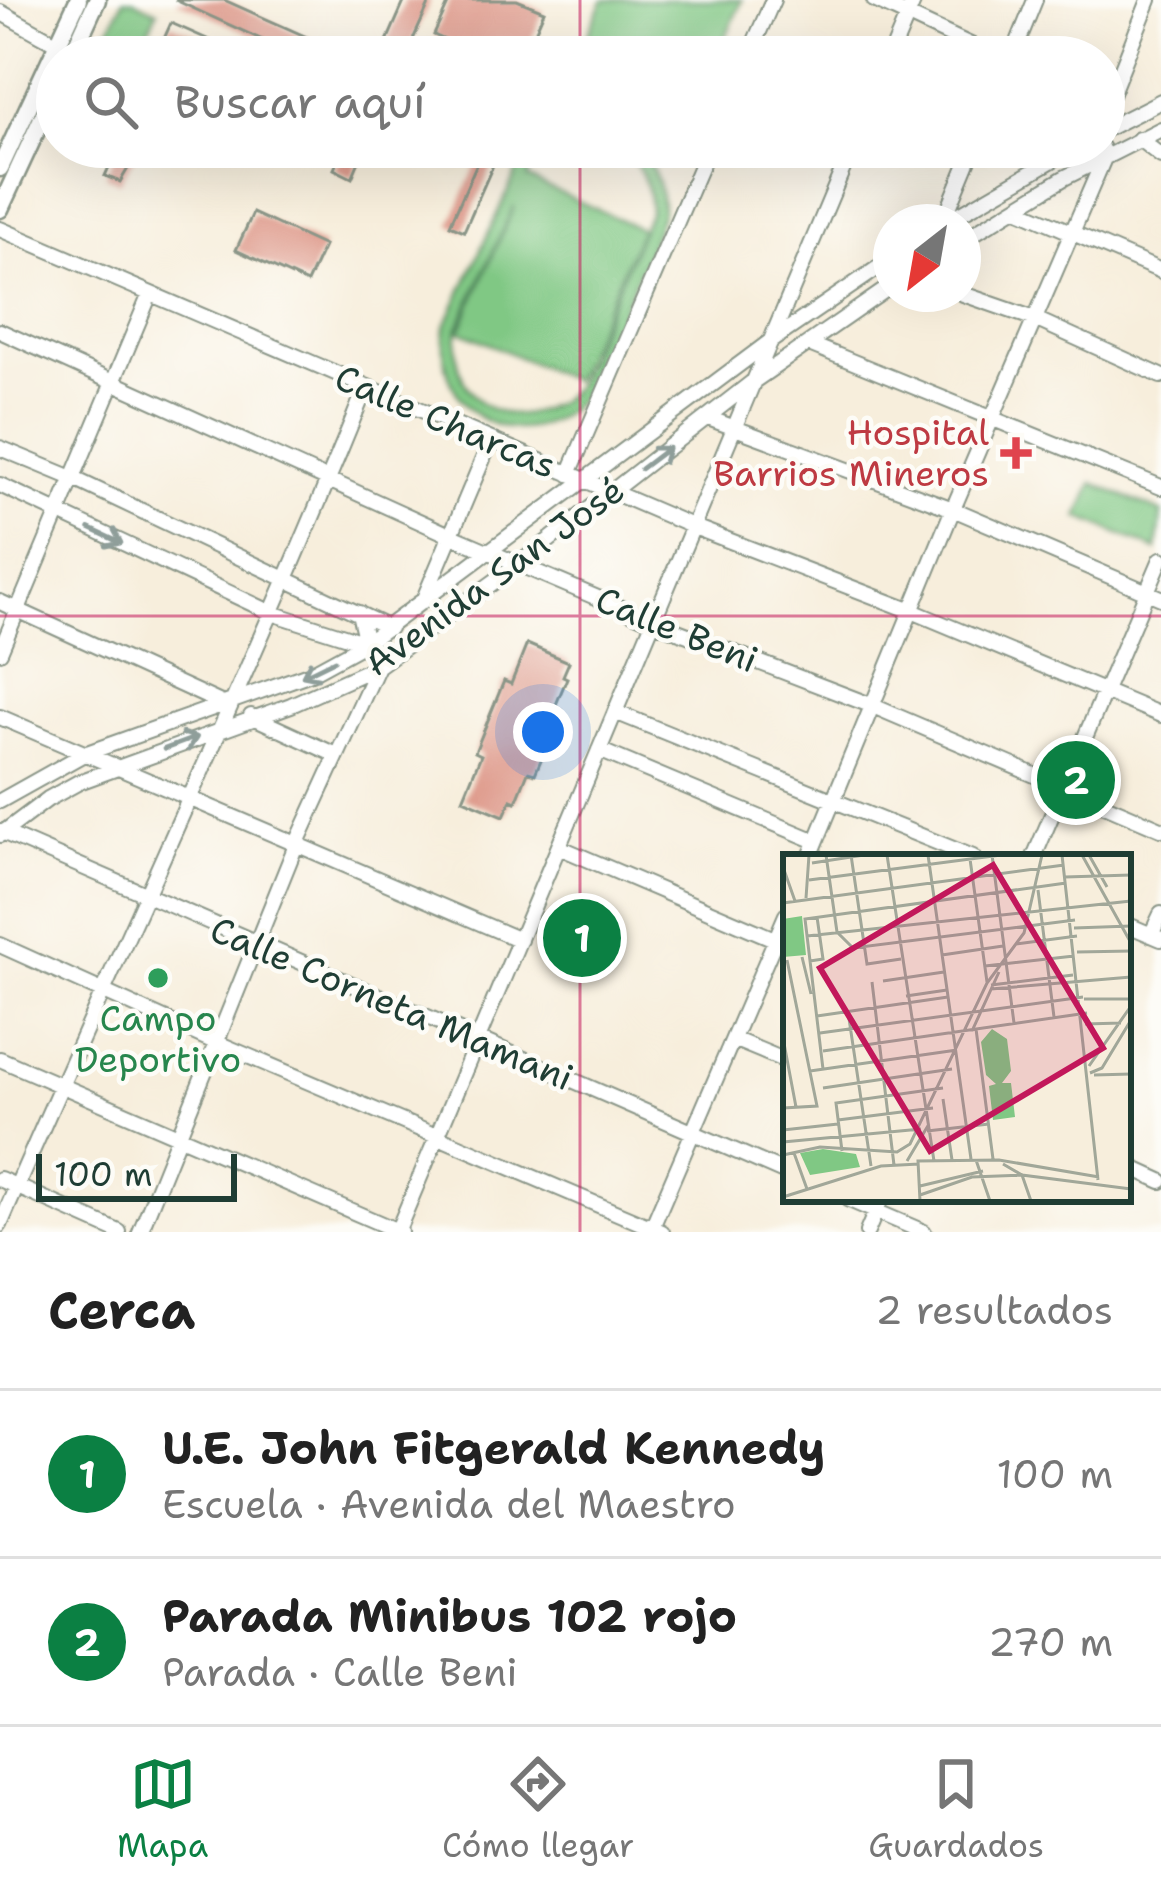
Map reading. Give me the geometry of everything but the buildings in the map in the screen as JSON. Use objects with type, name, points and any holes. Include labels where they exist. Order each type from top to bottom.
[{"type":"main road","points":[[68,36],[78,0]]},
{"type":"main road","points":[[73,36],[97,0]]},
{"type":"main road","points":[[0,209],[4,168],[36,105]]},
{"type":"main road","points":[[4,168],[36,118]]},
{"type":"street","points":[[757,36],[772,0]]},
{"type":"street","points":[[874,0],[911,8],[960,36]]},
{"type":"street","points":[[1020,36],[1035,0]]},
{"type":"street","points":[[1125,60],[1150,0]]},
{"type":"street","points":[[899,36],[911,8]]},
{"type":"street","points":[[0,12],[40,36]]},
{"type":"street","points":[[1125,118],[1161,101]]},
{"type":"street","points":[[1125,144],[1161,129]]},
{"type":"street","points":[[1139,139],[1161,156]]},
{"type":"street","points":[[569,474],[701,168]]},
{"type":"street","points":[[0,1058],[398,1232],[843,168]]},
{"type":"street","points":[[952,204],[966,168]]},
{"type":"street","points":[[976,204],[1039,168]]},
{"type":"street","points":[[981,228],[1078,168]]},
{"type":"street","points":[[811,854],[952,509],[1074,234],[1097,168]]},
{"type":"street","points":[[1016,208],[1161,272]]},
{"type":"street","name":"Calle Charcas","points":[[0,229],[610,492],[1161,715]]},
{"type":"street","name":"Avenida San José","points":[[0,801],[84,754],[311,673],[366,643],[769,343],[873,271]]},
{"type":"street","points":[[0,652],[150,294]]},
{"type":"street","name":"Avenida San José","points":[[1,832],[48,799],[113,767],[339,686],[378,666],[520,563],[751,383],[873,299]]},
{"type":"street","points":[[981,300],[1035,319],[1161,376]]},
{"type":"street","name":"Calle Beni","points":[[0,331],[452,536],[654,622],[873,706],[1161,829]]},
{"type":"street","points":[[809,344],[1161,487]]},
{"type":"street","points":[[0,1225],[224,727],[366,387]]},
{"type":"street","points":[[708,418],[952,509],[1161,598]]},
{"type":"street","points":[[422,603],[491,440]]},
{"type":"street","points":[[0,448],[389,628]]},
{"type":"street","points":[[0,485],[272,613],[366,643]]},
{"type":"street","points":[[1035,854],[1161,559]]},
{"type":"street","points":[[0,602],[336,755]]},
{"type":"street","points":[[140,1232],[296,845],[378,666],[359,614]]},
{"type":"street","points":[[615,712],[965,854]]},
{"type":"street","points":[[0,717],[520,940]]},
{"type":"street","points":[[599,750],[817,841]]},
{"type":"street","name":"Calle Corneta Mamani","points":[[1,832],[783,1172]]},
{"type":"street","points":[[0,945],[654,1231],[733,1039],[781,942],[560,847]]},
{"type":"street","points":[[1156,937],[1161,914]]},
{"type":"street","points":[[733,1039],[783,1060]]},
{"type":"street","points":[[1138,1170],[1161,1181]]},
{"type":"street","points":[[0,1179],[119,1232]]},
{"type":"street","points":[[867,1232],[879,1205],[924,1232]]},
{"type":"green space","points":[[123,0],[157,11],[146,36],[106,36]]},
{"type":"green space","points":[[603,0],[742,0],[726,36],[587,36]]},
{"type":"green space","points":[[532,168],[527,178],[641,229],[573,381],[460,331],[514,206],[458,328],[457,356],[463,379],[475,397],[492,409],[533,412],[555,403],[576,385],[650,210],[638,168],[651,168],[662,211],[585,393],[556,418],[531,428],[507,428],[485,420],[466,405],[452,384],[445,357],[445,327],[517,171]]},
{"type":"green space","points":[[1093,483],[1161,512],[1157,550],[1079,517]]},
{"type":"place","name":"Hospital Barrios Mineros","points":[[1016,453]]},
{"type":"place","name":"Parada Minibus 102 rojo","points":[[1076,780]]},
{"type":"place","name":"U.E. John Fitgerald Kennedy","points":[[582,938]]},
{"type":"place","name":"Campo Deportivo","points":[[158,978]]}]
